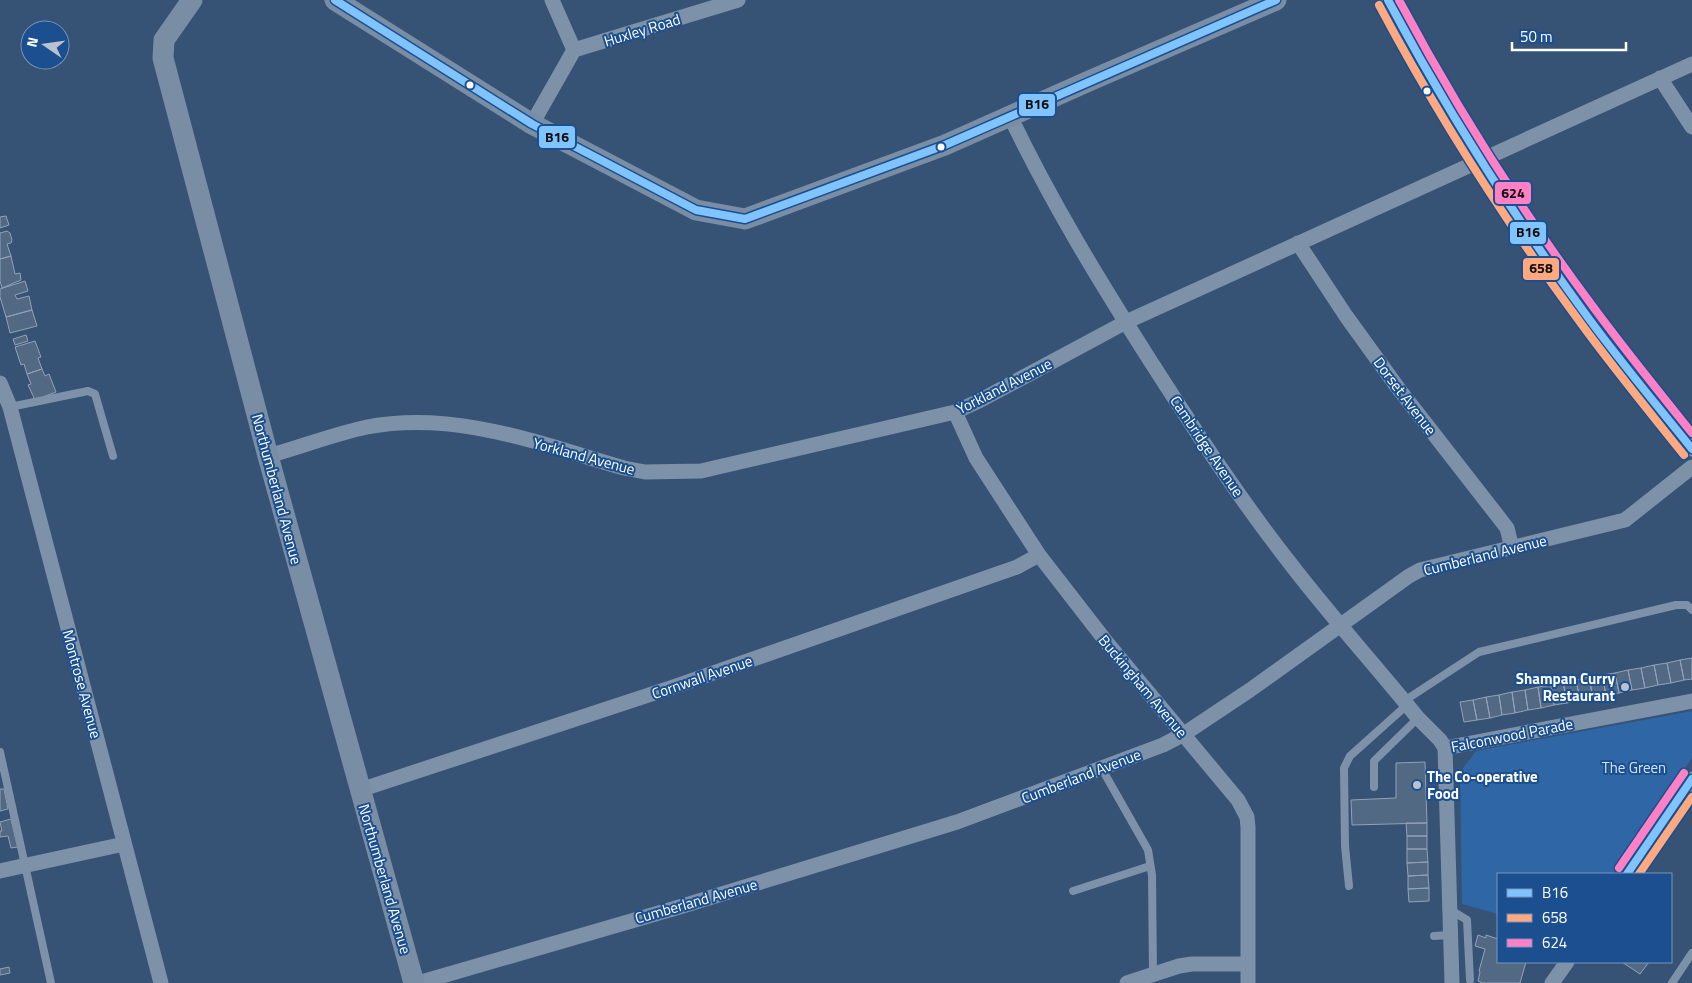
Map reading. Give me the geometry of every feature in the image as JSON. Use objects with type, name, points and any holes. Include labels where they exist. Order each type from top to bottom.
[{"type":"street","name":"Northumberland Avenue","points":[[192,0],[164,40],[163,58],[268,456],[360,790],[416,983]]},
{"type":"street","points":[[335,0],[532,124],[696,210],[745,219],[945,145],[1276,0]]},
{"type":"street","points":[[532,124],[574,50],[552,0]]},
{"type":"street","name":"Huxley Road","points":[[574,50],[738,0]]},
{"type":"street","points":[[1388,0],[1413,49],[1481,160],[1532,238],[1586,315],[1692,449]]},
{"type":"street","name":"Yorkland Avenue","points":[[268,456],[367,428],[393,424],[444,422],[496,431],[624,468],[645,472],[701,471],[955,412],[980,401],[1126,322],[1692,64]]},
{"type":"street","points":[[1660,78],[1692,127]]},
{"type":"street","name":"Cambridge Avenue","points":[[1010,116],[1035,168],[1064,220],[1198,436],[1257,520],[1293,567],[1445,748]]},
{"type":"street","name":"Dorset Avenue","points":[[1298,243],[1346,316],[1398,388],[1507,528],[1512,548]]},
{"type":"street","name":"Montrose Avenue","points":[[0,387],[10,407],[161,983]]},
{"type":"street","name":"Buckingham Avenue","points":[[955,412],[976,458],[1039,554],[1108,644],[1238,800],[1247,817],[1248,983]]},
{"type":"street","name":"Cumberland Avenue","points":[[416,983],[676,908],[957,822],[1163,745],[1184,734],[1420,570],[1625,520],[1692,466]]},
{"type":"street","name":"Cornwall Avenue","points":[[360,790],[676,686],[1016,567],[1039,554]]},
{"type":"street","name":"Falconwood Parade","points":[[1452,983],[1445,748],[1692,700]]},
{"type":"street","points":[[1628,873],[1692,779]]},
{"type":"street","points":[[0,871],[124,844]]},
{"type":"street","points":[[1552,983],[1566,963]]},
{"type":"street","points":[[1127,983],[1150,978],[1180,966],[1192,964],[1248,964]]},
{"type":"lane","points":[[10,407],[88,391],[95,394],[114,456]]},
{"type":"lane","points":[[1349,886],[1345,837],[1344,768],[1350,756],[1406,703],[1479,652],[1676,604],[1687,605],[1692,610]]},
{"type":"lane","points":[[1374,788],[1374,761],[1418,718]]},
{"type":"lane","points":[[0,752],[50,983]]},
{"type":"lane","points":[[1102,769],[1148,850],[1150,866],[1150,978]]},
{"type":"lane","points":[[1073,891],[1150,866]]},
{"type":"lane","points":[[1449,909],[1467,920],[1470,980]]},
{"type":"lane","points":[[1434,936],[1450,935]]},
{"type":"lane","points":[[1672,983],[1692,953]]},
{"type":"green space","name":"The Green","points":[[1692,711],[1692,758],[1614,873],[1497,873],[1497,914],[1462,904],[1460,772],[1476,751]]},
{"type":"building","points":[[6,216],[9,225],[0,228],[0,217]]},
{"type":"building","points":[[7,231],[10,233],[12,240],[11,243],[7,244],[11,256],[0,259],[0,233]]},
{"type":"building","points":[[11,256],[15,274],[20,273],[21,280],[2,288],[0,281],[0,259]]},
{"type":"building","points":[[25,281],[28,291],[15,295],[17,299],[29,296],[32,310],[6,317],[0,297],[0,289]]},
{"type":"building","points":[[32,310],[37,326],[10,333],[6,317]]},
{"type":"building","points":[[26,335],[28,341],[15,345],[13,339]]},
{"type":"building","points":[[35,341],[41,357],[38,358],[42,369],[27,374],[24,364],[21,365],[15,347]]},
{"type":"building","points":[[42,369],[45,376],[49,374],[56,392],[35,400],[28,385],[31,384],[27,374]]},
{"type":"building","points":[[1692,658],[1692,679],[1684,680],[1680,660]]},
{"type":"building","points":[[1680,660],[1684,680],[1671,683],[1667,663]]},
{"type":"building","points":[[1667,663],[1671,683],[1658,685],[1654,665]]},
{"type":"building","points":[[1654,665],[1658,685],[1645,688],[1641,668]]},
{"type":"building","points":[[1641,668],[1645,688],[1632,690],[1628,670]]},
{"type":"building","points":[[1628,670],[1632,690],[1619,693],[1615,673]]},
{"type":"building","points":[[1615,673],[1619,693],[1606,695],[1602,675]]},
{"type":"building","points":[[1602,675],[1606,695],[1593,698],[1589,677]]},
{"type":"building","points":[[1589,677],[1593,698],[1580,700],[1576,680]]},
{"type":"building","points":[[1576,680],[1580,700],[1567,703],[1563,682]]},
{"type":"building","points":[[1563,682],[1567,703],[1554,705],[1551,685]]},
{"type":"building","points":[[1551,685],[1554,705],[1541,708],[1538,687]]},
{"type":"building","points":[[1538,687],[1541,708],[1528,710],[1525,690]]},
{"type":"building","points":[[1525,690],[1528,710],[1515,713],[1512,692]]},
{"type":"building","points":[[1512,692],[1515,713],[1502,715],[1499,695]]},
{"type":"building","points":[[1499,695],[1502,715],[1490,718],[1486,697]]},
{"type":"building","points":[[1486,697],[1490,718],[1477,720],[1473,700]]},
{"type":"building","points":[[1473,700],[1477,720],[1464,722],[1460,702]]},
{"type":"building","points":[[1425,762],[1427,823],[1352,825],[1351,800],[1396,798],[1396,763]]},
{"type":"building","points":[[0,789],[4,789],[8,809],[0,811]]},
{"type":"building","points":[[11,819],[18,847],[11,848],[8,836],[0,837],[0,831],[2,831],[0,822]]},
{"type":"building","points":[[1406,823],[1427,823],[1427,836],[1407,836]]},
{"type":"building","points":[[1407,836],[1427,836],[1427,849],[1407,849]]},
{"type":"building","points":[[1407,849],[1427,849],[1428,862],[1407,863]]},
{"type":"building","points":[[1428,862],[1428,875],[1408,876],[1407,863]]},
{"type":"building","points":[[1428,875],[1429,888],[1408,889],[1408,876]]},
{"type":"building","points":[[1429,888],[1429,901],[1409,902],[1408,889]]},
{"type":"building","points":[[1478,935],[1486,938],[1486,935],[1497,939],[1497,963],[1526,963],[1520,983],[1483,983],[1478,981],[1485,949],[1475,946]]},
{"type":"building","points":[[1624,963],[1648,963],[1640,974]]},
{"type":"building","points":[[9,967],[10,973],[0,975],[0,969]]},
{"type":"transit line","name":"B16","points":[[335,0],[532,124],[696,210],[745,219],[945,145],[1276,0]]},
{"type":"transit line","name":"B16","points":[[1388,0],[1456,120],[1505,198],[1597,330],[1692,449]]},
{"type":"transit line","name":"624","points":[[1399,0],[1466,119],[1515,196],[1606,324],[1692,433]]},
{"type":"transit line","name":"658","points":[[1379,5],[1424,86],[1497,204],[1603,353],[1684,455]]},
{"type":"transit line","name":"624","points":[[1619,868],[1684,773]]},
{"type":"transit line","name":"B16","points":[[1628,873],[1692,779]]},
{"type":"transit line","name":"658","points":[[1640,873],[1692,797]]},
{"type":"place","name":"Shampan Curry Restaurant","points":[[1625,687]]},
{"type":"place","name":"The Co-operative Food","points":[[1417,785]]}]
